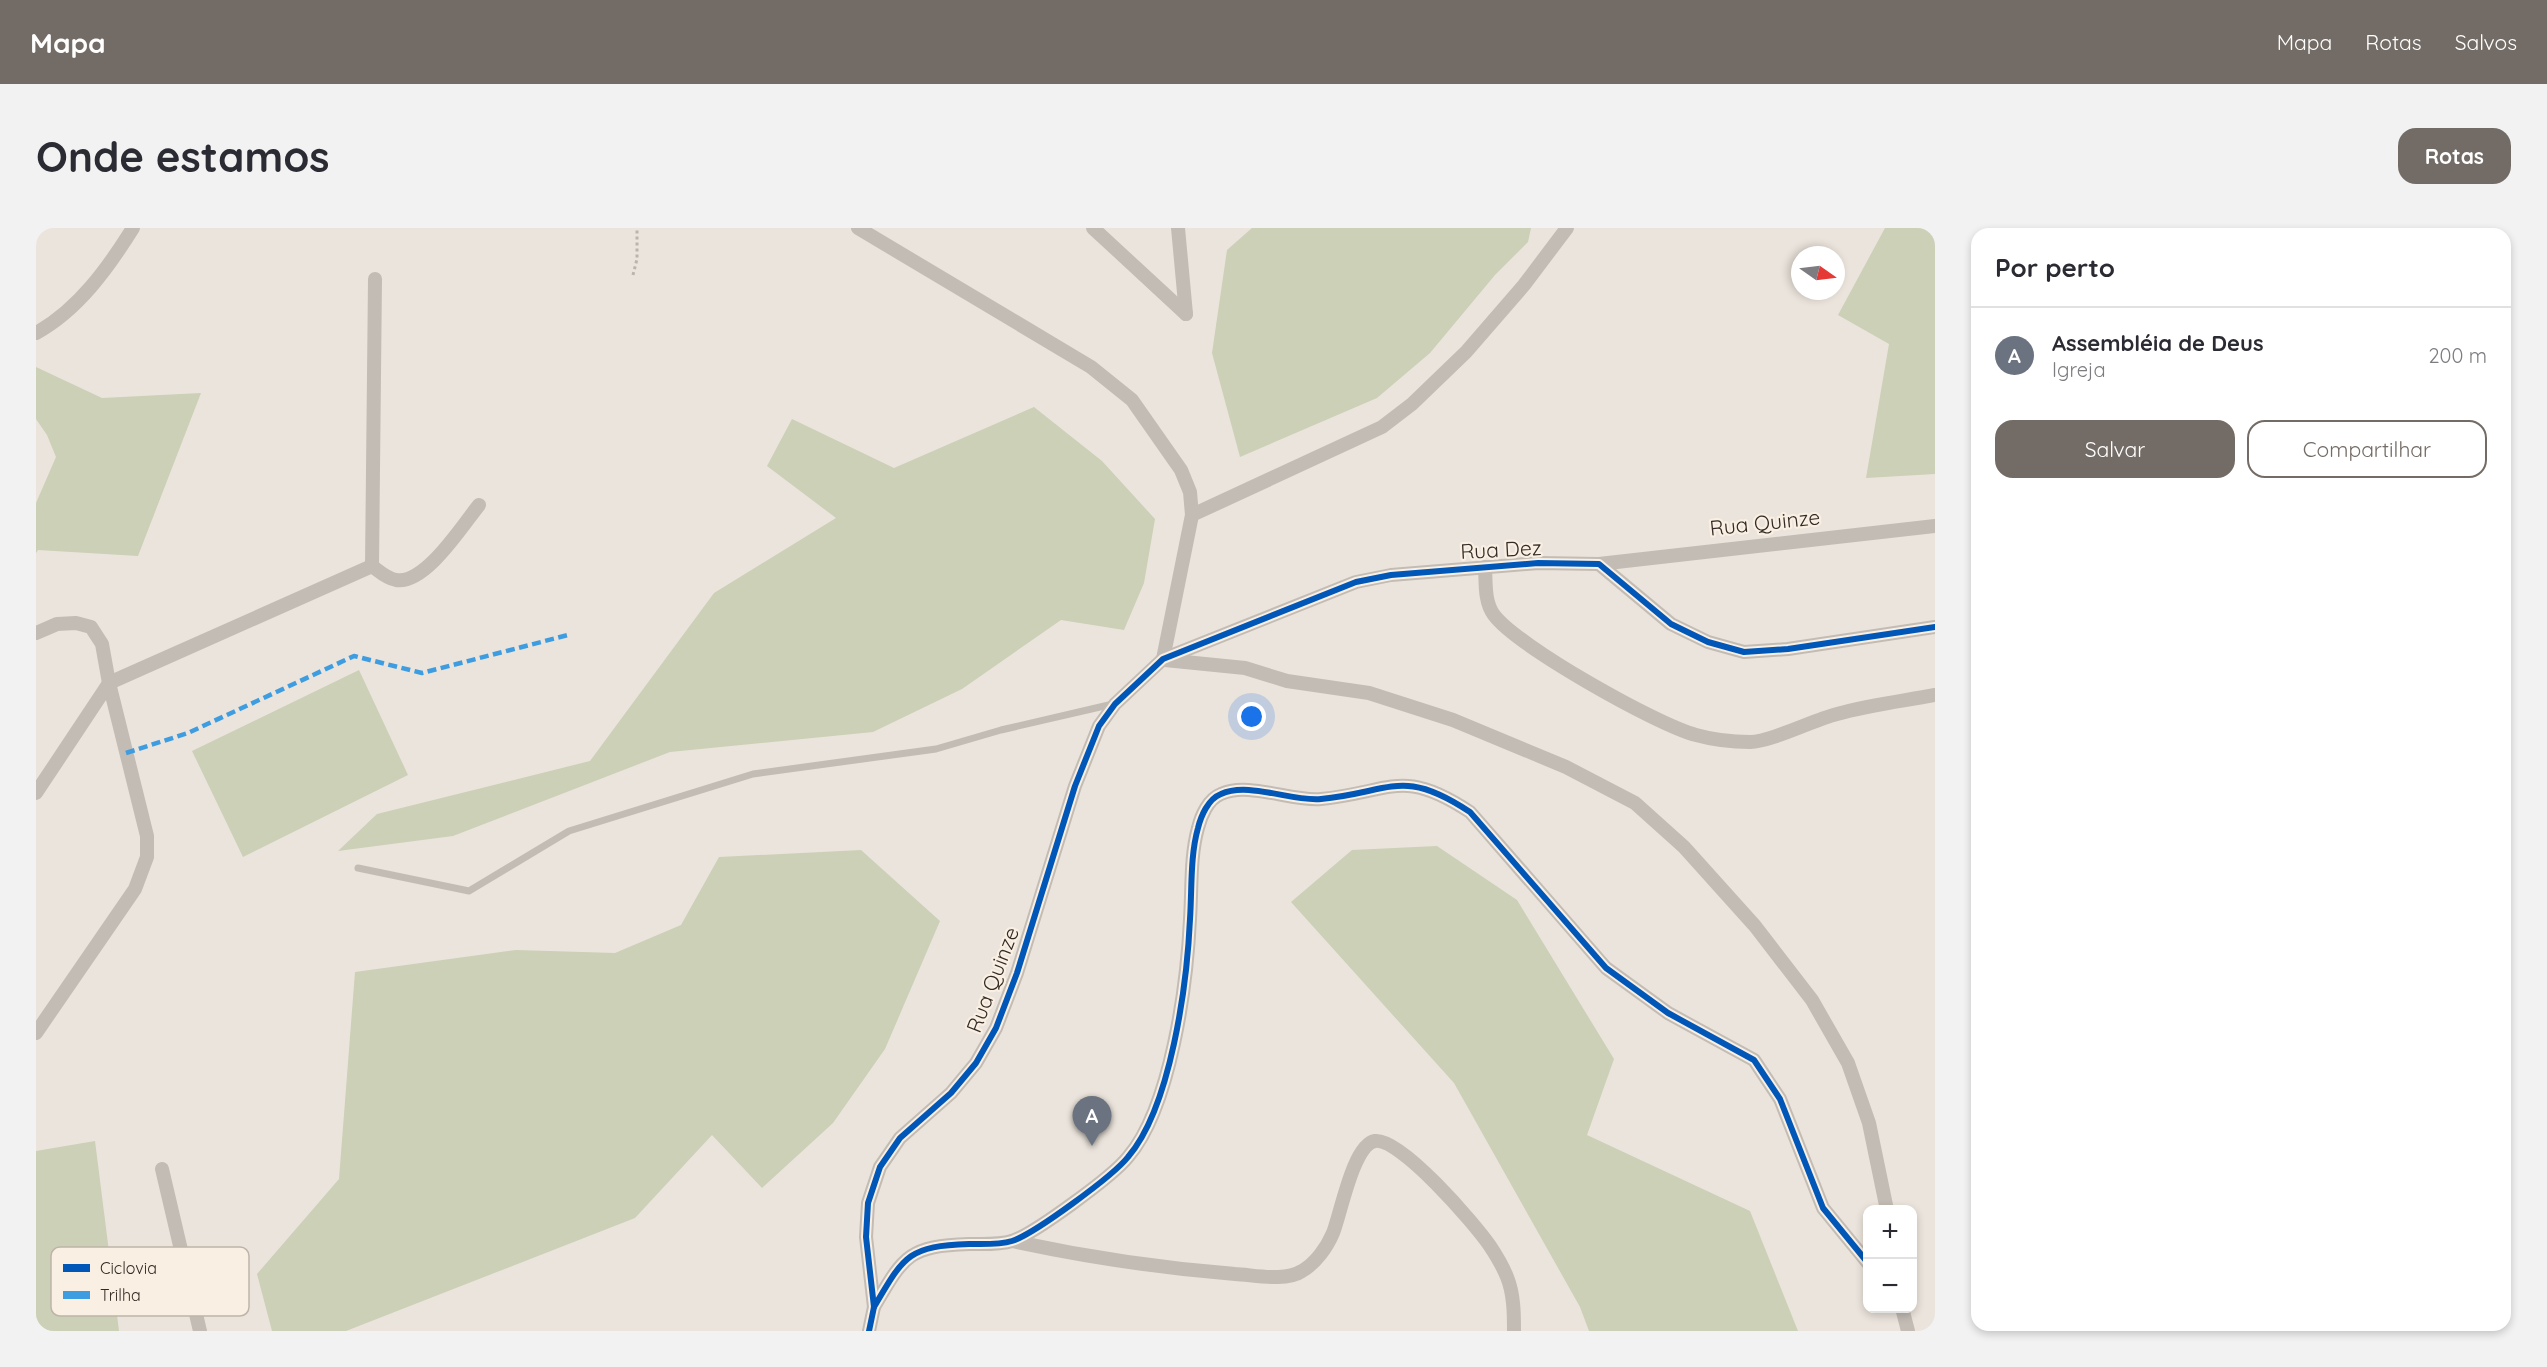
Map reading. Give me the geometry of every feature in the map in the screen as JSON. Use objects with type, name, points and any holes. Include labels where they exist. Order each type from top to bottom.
[{"type":"street","points":[[36,333],[53,323],[78,302],[106,268],[133,228]]},
{"type":"street","points":[[858,228],[1091,367],[1132,400],[1181,470],[1190,492],[1192,515],[1163,659],[1245,668],[1287,681],[1369,693],[1463,724],[1566,767],[1635,803],[1684,847],[1755,926],[1812,999],[1848,1063],[1869,1124],[1886,1205]]},
{"type":"street","points":[[1093,228],[1186,314],[1178,228]]},
{"type":"street","points":[[1192,515],[1382,427],[1466,352],[1524,285],[1567,228]]},
{"type":"street","points":[[372,566],[375,279]]},
{"type":"street","points":[[372,566],[387,577],[398,580],[411,578],[427,569],[479,505]]},
{"type":"street","name":"Rua Quinze","points":[[1599,564],[1935,526]]},
{"type":"street","points":[[1599,564],[1671,624],[1708,642],[1744,652],[1788,649],[1935,627]]},
{"type":"street","name":"Rua Dez","points":[[1163,659],[1356,582],[1391,575],[1485,567],[1599,564]]},
{"type":"street","points":[[36,793],[109,683],[372,566]]},
{"type":"street","points":[[1485,567],[1487,599],[1492,614],[1512,632],[1527,644],[1658,720],[1694,735],[1720,740],[1753,742],[1837,714],[1935,695]]},
{"type":"street","points":[[36,633],[57,624],[76,623],[91,627],[102,644],[109,683],[147,836],[147,857],[135,889],[36,1033]]},
{"type":"street","name":"Rua Quinze","points":[[874,1307],[866,1237],[868,1203],[880,1167],[900,1138],[951,1093],[976,1063],[996,1028],[1017,974],[1075,786],[1099,726],[1115,704],[1163,659]]},
{"type":"street","points":[[1012,1241],[1030,1233],[1112,1172],[1129,1157],[1150,1120],[1176,1041],[1189,939],[1197,830],[1207,806],[1221,794],[1240,790],[1313,800],[1394,784],[1422,786],[1444,795],[1470,812],[1606,968],[1668,1013],[1754,1060],[1780,1099],[1823,1208],[1865,1259]]},
{"type":"street","points":[[870,1331],[874,1307],[897,1268],[912,1254],[934,1245],[1012,1241],[1073,1255],[1165,1268],[1280,1277],[1301,1272],[1319,1257],[1333,1235],[1356,1163],[1365,1146],[1377,1141],[1393,1145],[1413,1160],[1490,1245],[1508,1279],[1514,1308],[1514,1331]]},
{"type":"street","points":[[162,1168],[180,1247]]},
{"type":"street","points":[[1903,1313],[1908,1331]]},
{"type":"street","points":[[197,1316],[200,1331]]},
{"type":"lane","points":[[358,868],[469,891],[569,831],[753,774],[936,749],[1001,730],[1115,704]]},
{"type":"path","points":[[633,275],[637,259],[637,228]]},
{"type":"green space","points":[[1252,228],[1531,228],[1528,242],[1495,275],[1430,353],[1377,398],[1240,457],[1212,353],[1227,250]]},
{"type":"green space","points":[[1885,228],[1935,228],[1935,474],[1866,478],[1889,344],[1838,315]]},
{"type":"green space","points":[[36,367],[102,398],[201,393],[138,556],[38,550],[36,553],[36,503],[56,457],[47,435],[36,419]]},
{"type":"green space","points":[[1034,407],[1102,461],[1155,519],[1144,583],[1124,630],[1061,620],[962,689],[873,732],[670,752],[453,836],[338,851],[377,814],[590,761],[714,593],[836,518],[767,466],[792,419],[894,468]]},
{"type":"green space","points":[[359,670],[408,775],[243,857],[192,751]]},
{"type":"green space","points":[[1437,846],[1517,900],[1614,1059],[1587,1135],[1750,1211],[1798,1331],[1589,1331],[1580,1307],[1454,1083],[1291,902],[1352,850]]},
{"type":"green space","points":[[861,850],[940,921],[885,1049],[833,1123],[762,1188],[712,1135],[635,1218],[346,1331],[272,1331],[257,1274],[339,1179],[355,972],[516,950],[615,953],[681,925],[719,857]]},
{"type":"green space","points":[[95,1141],[108,1247],[51,1247],[51,1316],[117,1316],[119,1331],[36,1331],[36,1151]]},
{"type":"marked path","points":[[126,753],[188,733],[354,656],[422,673],[568,635]]},
{"type":"cycle path","points":[[869,1331],[874,1307],[866,1237],[868,1203],[880,1167],[900,1138],[951,1093],[976,1063],[996,1028],[1017,973],[1075,786],[1099,726],[1115,704],[1163,659],[1356,582],[1391,575],[1538,563],[1599,564],[1671,624],[1708,642],[1744,652],[1788,649],[1935,627]]},
{"type":"cycle path","points":[[874,1307],[901,1265],[920,1251],[949,1245],[1012,1241],[1037,1228],[1091,1190],[1128,1157],[1143,1135],[1155,1108],[1174,1044],[1185,977],[1192,861],[1199,823],[1206,808],[1216,796],[1244,790],[1321,799],[1381,788],[1412,786],[1447,798],[1470,812],[1606,968],[1668,1013],[1754,1060],[1780,1099],[1823,1208],[1865,1259]]},
{"type":"place","name":"Assembléia de Deus","points":[[1092,1146]]}]
